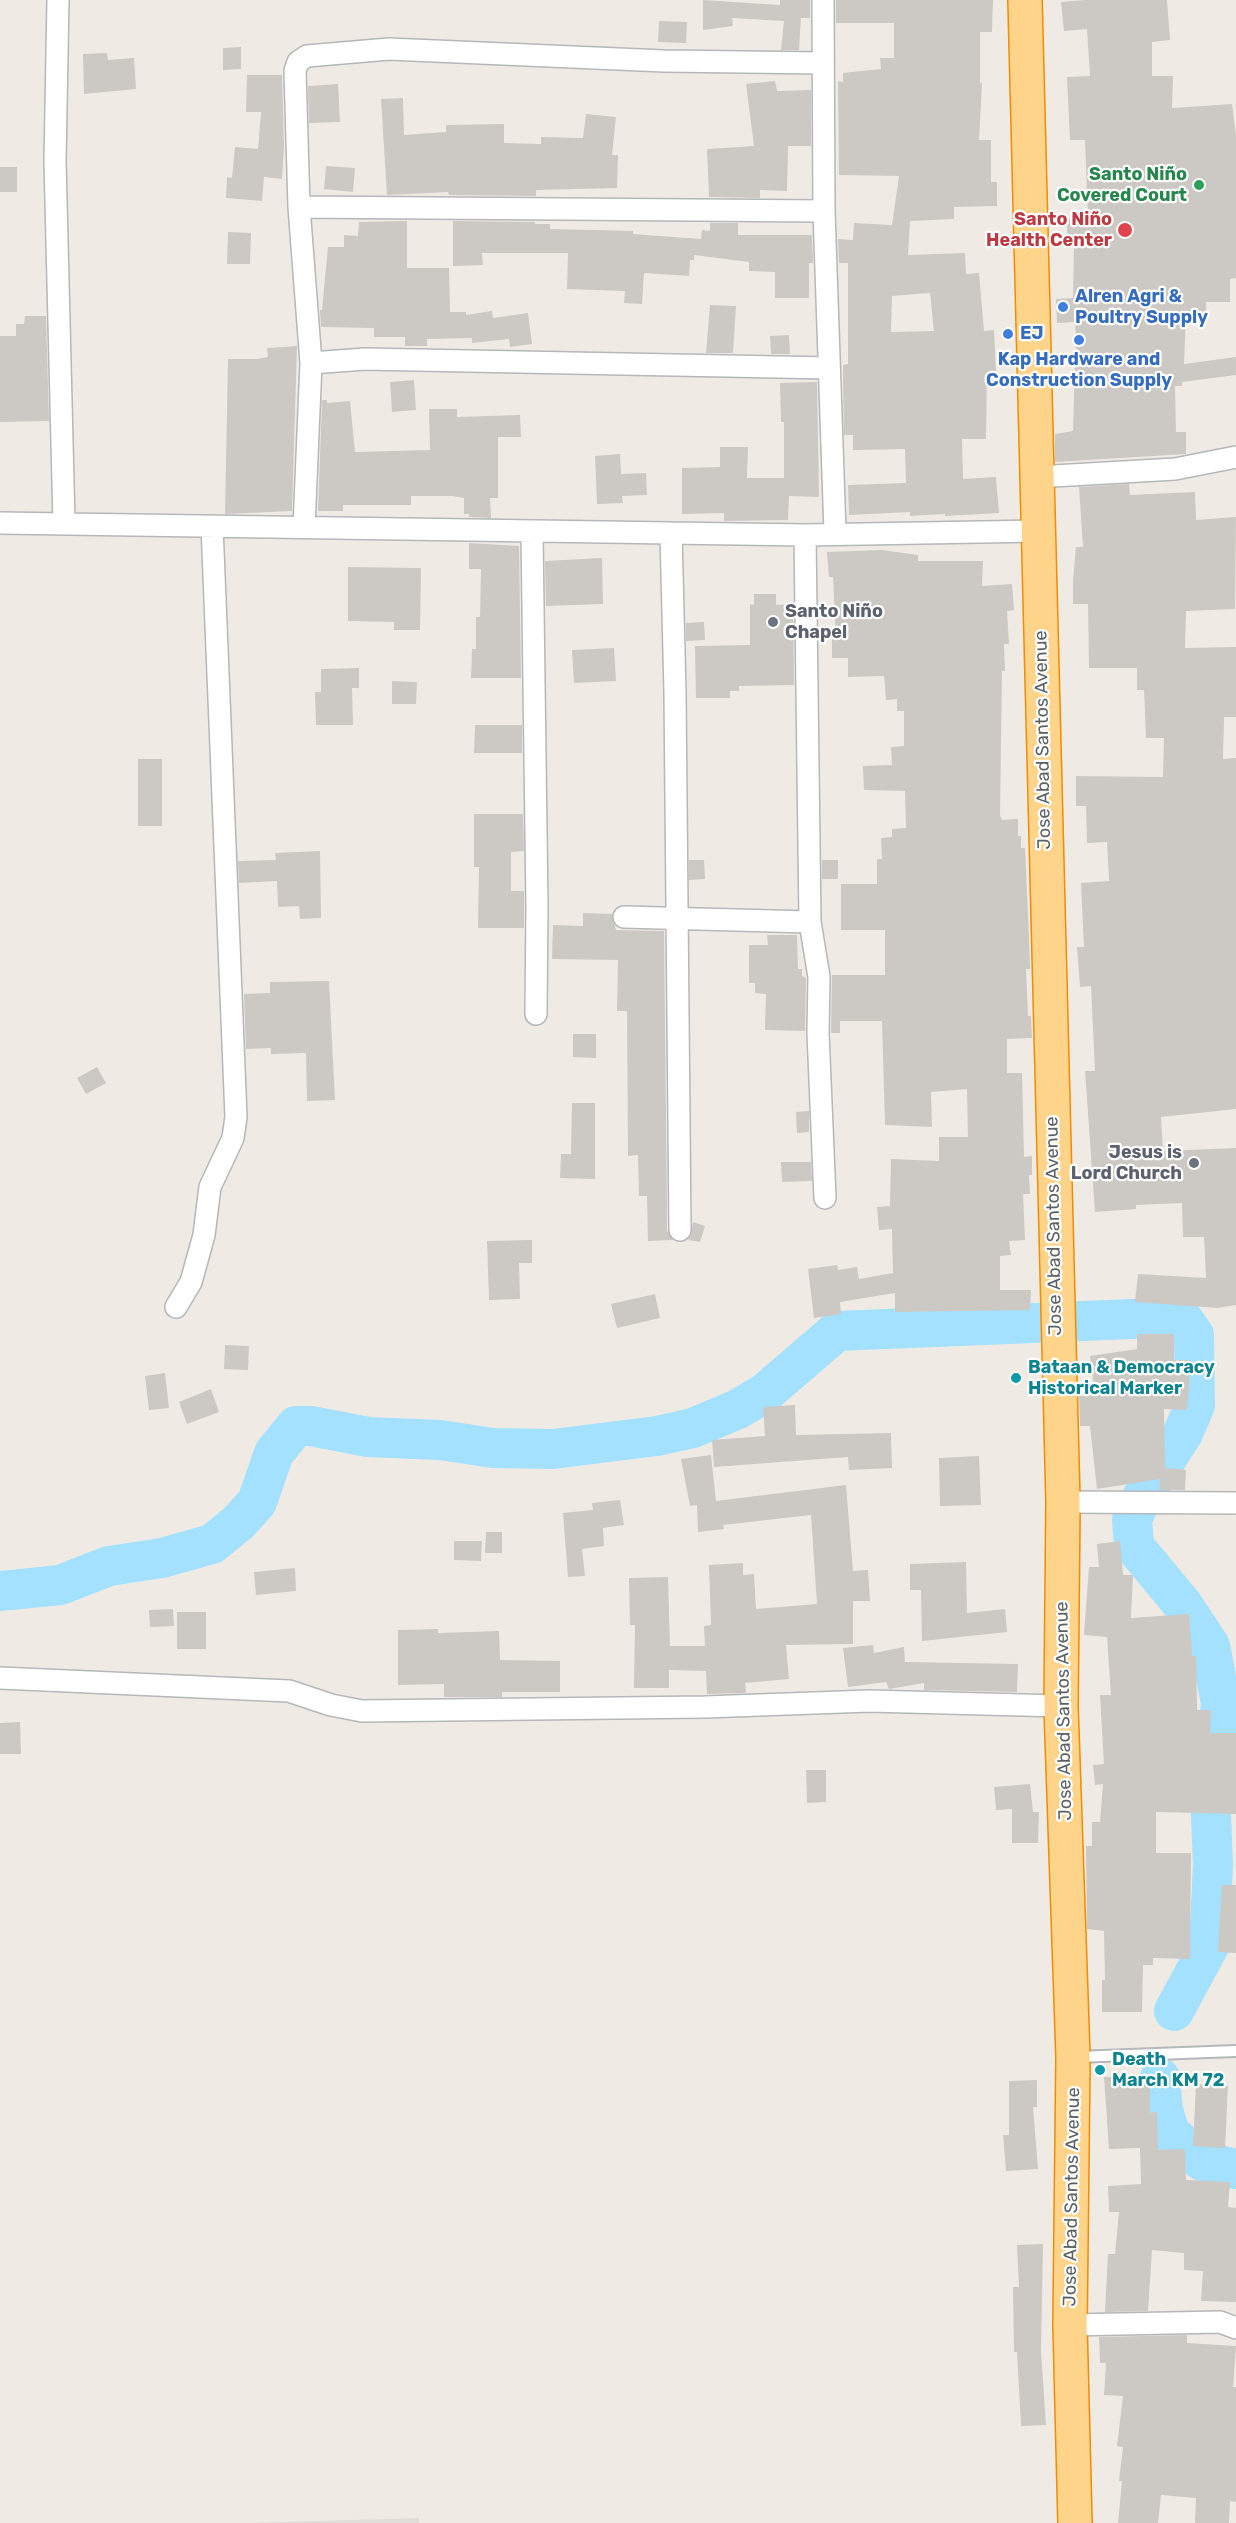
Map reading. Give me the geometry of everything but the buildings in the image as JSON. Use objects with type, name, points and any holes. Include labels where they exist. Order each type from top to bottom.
[{"type":"highway","name":"Jose Abad Santos Avenue","points":[[1025,0],[1063,1502],[1061,1706],[1073,2057],[1070,2325],[1075,2523]]},
{"type":"street","points":[[58,0],[55,161],[64,523]]},
{"type":"street","points":[[823,0],[824,211],[835,532]]},
{"type":"street","points":[[303,527],[311,363],[298,207],[295,71],[298,62],[307,56],[389,49],[664,61],[823,63]]},
{"type":"street","points":[[298,207],[824,211]]},
{"type":"street","points":[[311,363],[365,359],[829,368]]},
{"type":"street","points":[[1036,477],[1175,470],[1236,457]]},
{"type":"street","points":[[0,524],[64,523],[805,535],[835,532],[1039,531]]},
{"type":"street","points":[[176,1307],[191,1282],[204,1235],[210,1187],[233,1138],[236,1117],[212,526]]},
{"type":"street","points":[[532,532],[537,907],[536,1014]]},
{"type":"street","points":[[671,533],[678,920],[680,1230]]},
{"type":"street","points":[[805,535],[810,922],[819,977],[818,1033],[825,1198]]},
{"type":"street","points":[[624,918],[810,922]]},
{"type":"street","points":[[1063,1502],[1236,1503]]},
{"type":"street","points":[[0,1678],[289,1691],[331,1705],[362,1711],[705,1707],[869,1701],[1061,1706]]},
{"type":"street","points":[[1070,2325],[1220,2322],[1236,2328]]},
{"type":"lane","points":[[1073,2057],[1143,2056],[1236,2050]]},
{"type":"shaded area","points":[[419,2518],[419,2523],[248,2523]]},
{"type":"waterway","points":[[0,1591],[60,1585],[109,1566],[162,1558],[212,1544],[238,1523],[257,1502],[274,1453],[296,1426],[311,1426],[368,1437],[440,1440],[493,1448],[553,1449],[657,1436],[693,1428],[738,1409],[765,1393],[837,1331],[1181,1317],[1194,1335],[1195,1405],[1183,1433],[1141,1499]]},
{"type":"waterway","points":[[1138,1506],[1132,1519],[1134,1546],[1183,1605],[1210,1646],[1221,1703],[1211,1815],[1213,1866],[1209,1946],[1174,2011]]},
{"type":"waterway","points":[[1160,2078],[1163,2110],[1170,2133],[1202,2161],[1236,2169]]},
{"type":"place","name":"Santo Niño Covered Court","points":[[1199,185]]},
{"type":"place","name":"Santo Niño Health Center","points":[[1125,230]]},
{"type":"place","name":"Alren Agri & Poultry Supply","points":[[1063,307]]},
{"type":"place","name":"EJ","points":[[1008,334]]},
{"type":"place","name":"Kap Hardware and Construction Supply","points":[[1079,340]]},
{"type":"place","name":"Santo Niño Chapel","points":[[773,622]]},
{"type":"place","name":"Jesus is Lord Church","points":[[1194,1163]]},
{"type":"place","name":"Bataan & Democracy Historical Marker","points":[[1016,1378]]},
{"type":"place","name":"Death March KM 72","points":[[1100,2070]]}]
